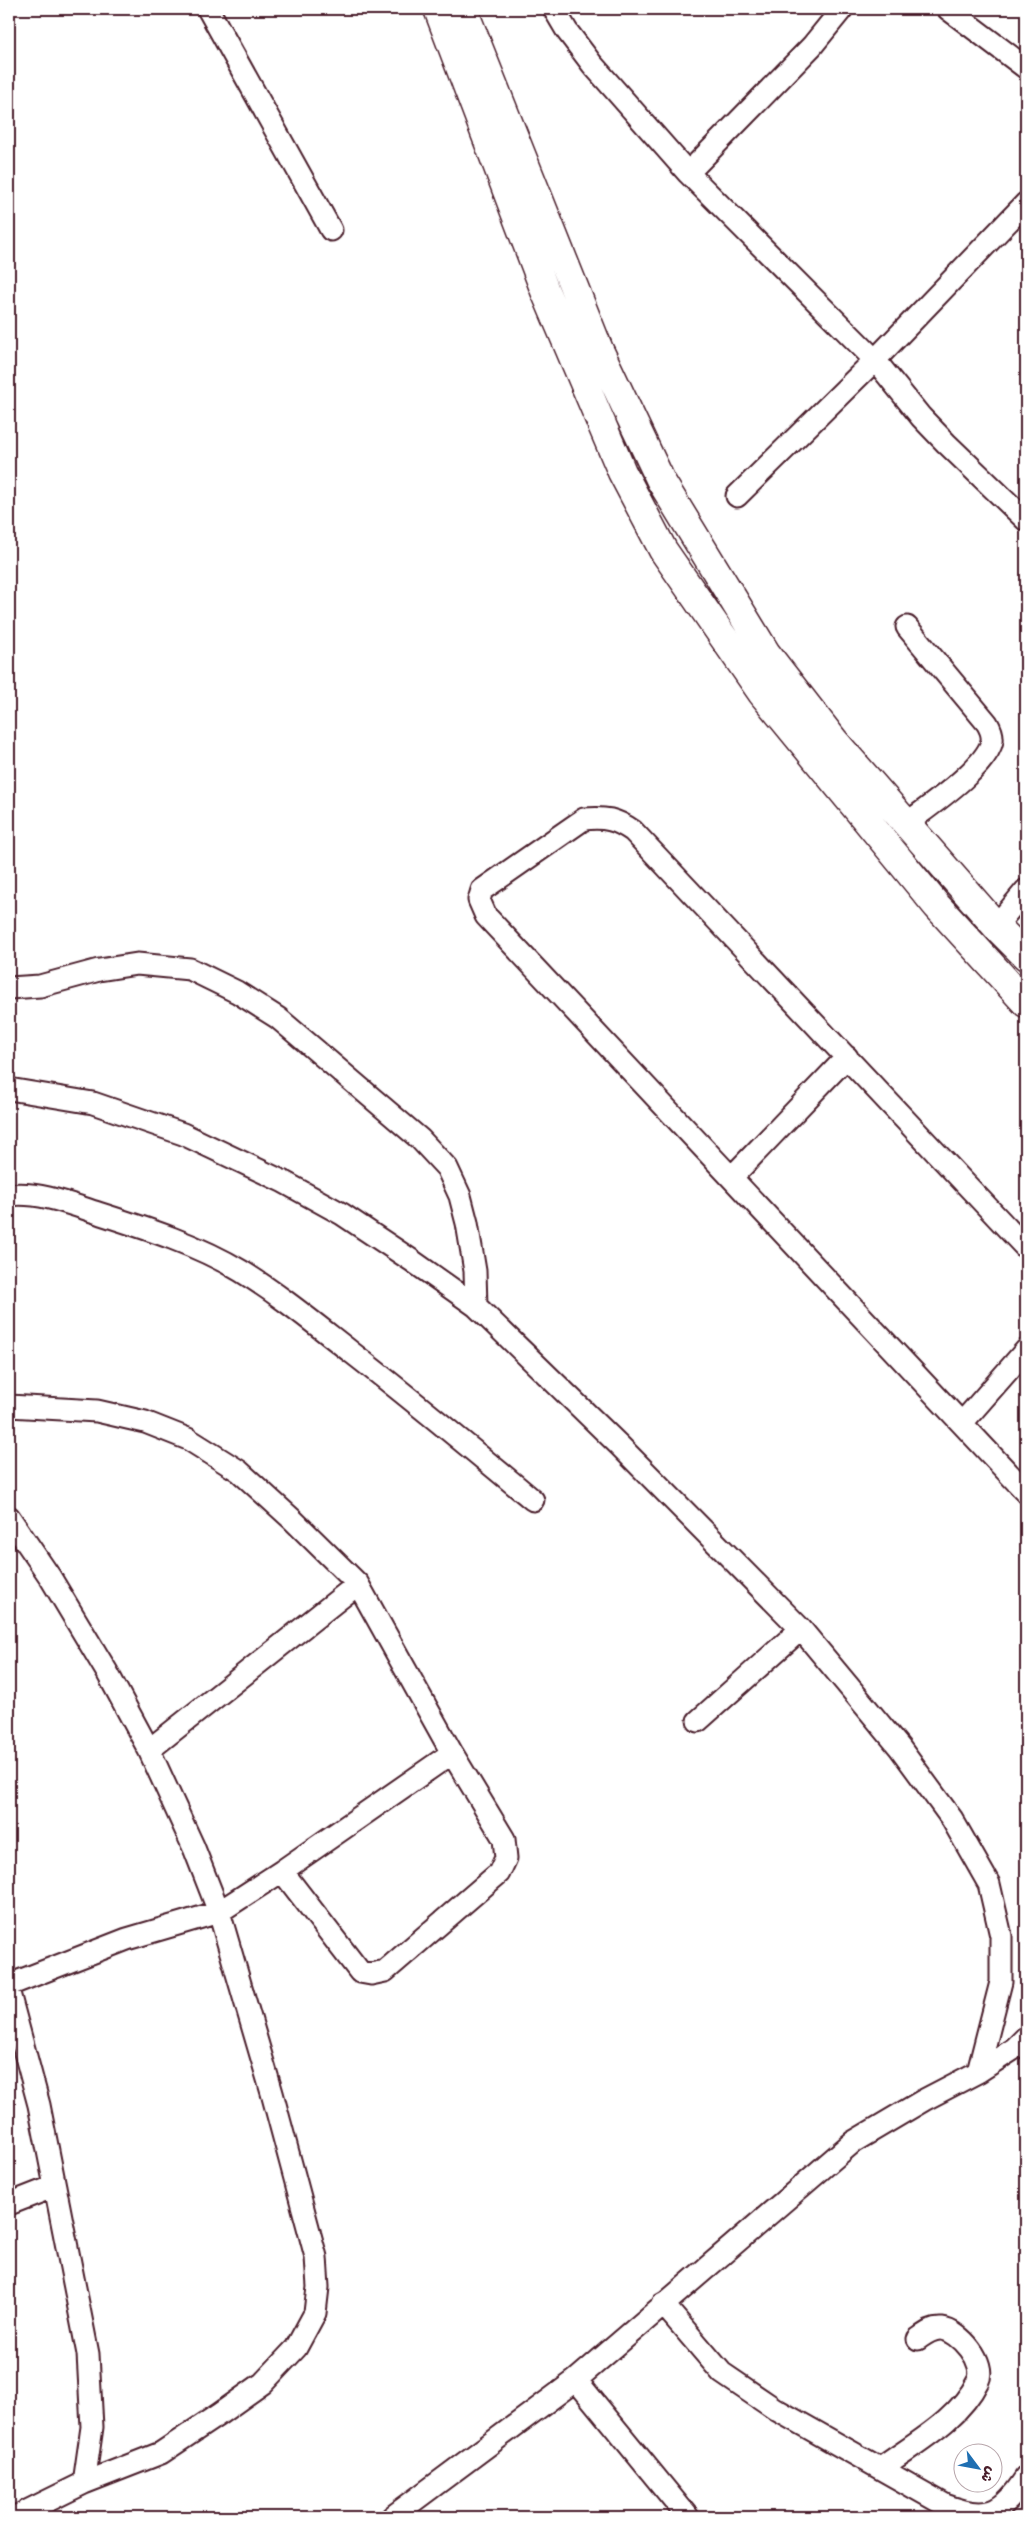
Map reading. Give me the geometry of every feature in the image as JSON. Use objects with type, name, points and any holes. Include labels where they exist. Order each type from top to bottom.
[{"type":"main road","points":[[438,9],[545,291],[622,472],[663,550],[762,693],[937,906],[1026,1003]]},
{"type":"main road","points":[[463,9],[599,350],[661,481],[766,654],[835,742],[996,926],[1026,956]]},
{"type":"street","points":[[208,9],[331,230]]},
{"type":"street","points":[[554,9],[567,31],[592,64],[688,174],[875,360],[921,417],[1026,520]]},
{"type":"street","points":[[688,174],[812,46],[842,9]]},
{"type":"street","points":[[948,9],[1026,68]]},
{"type":"street","points":[[737,496],[875,360],[1026,203]]},
{"type":"street","points":[[907,627],[987,723],[992,733],[992,741],[987,751],[971,771],[950,790],[907,823]]},
{"type":"street","points":[[1026,1248],[633,831],[618,821],[604,817],[584,819],[482,890],[479,900],[486,916],[604,1045],[732,1177],[1026,1492]]},
{"type":"street","points":[[996,926],[1026,890]]},
{"type":"street","points":[[9,988],[40,986],[99,970],[137,964],[190,969],[237,992],[278,1018],[420,1139],[447,1168],[460,1196],[467,1223],[475,1271],[476,1306]]},
{"type":"street","points":[[732,1177],[847,1057]]},
{"type":"street","points":[[9,1089],[93,1103],[183,1134],[284,1182],[342,1214],[411,1260],[476,1306],[620,1446],[801,1629],[900,1748],[952,1819],[989,1884],[1001,1936],[1001,1982],[978,2072]]},
{"type":"street","points":[[9,1194],[62,1201],[125,1221],[198,1249],[241,1271],[306,1317],[428,1412],[533,1500]]},
{"type":"street","points":[[962,1423],[1026,1350]]},
{"type":"street","points":[[9,1406],[97,1411],[145,1422],[188,1439],[239,1471],[293,1520],[358,1584],[452,1753],[504,1839],[506,1858],[499,1873],[385,1970],[372,1974],[360,1972],[282,1871]]},
{"type":"street","points":[[9,1517],[77,1620],[149,1750],[194,1848],[219,1912],[272,2093],[316,2257],[318,2287],[315,2313],[296,2348],[263,2383],[218,2416],[161,2453],[84,2483],[15,2517]]},
{"type":"street","points":[[149,1750],[358,1584]]},
{"type":"street","points":[[698,1722],[801,1629]]},
{"type":"street","points":[[9,1985],[127,1939],[219,1912],[282,1871],[452,1753]]},
{"type":"street","points":[[9,1993],[39,2105],[88,2354],[92,2427],[84,2483]]},
{"type":"street","points":[[392,2517],[576,2380],[852,2142],[924,2100],[978,2072],[1015,2048],[1026,2037]]},
{"type":"street","points":[[9,2204],[55,2186]]},
{"type":"street","points":[[663,2304],[722,2373],[775,2410],[945,2505],[967,2513],[991,2512],[1011,2499],[1026,2477]]},
{"type":"street","points":[[881,2468],[958,2410],[979,2379],[980,2369],[972,2352],[958,2337],[943,2329],[930,2331],[918,2339]]},
{"type":"street","points":[[576,2380],[688,2517]]}]
